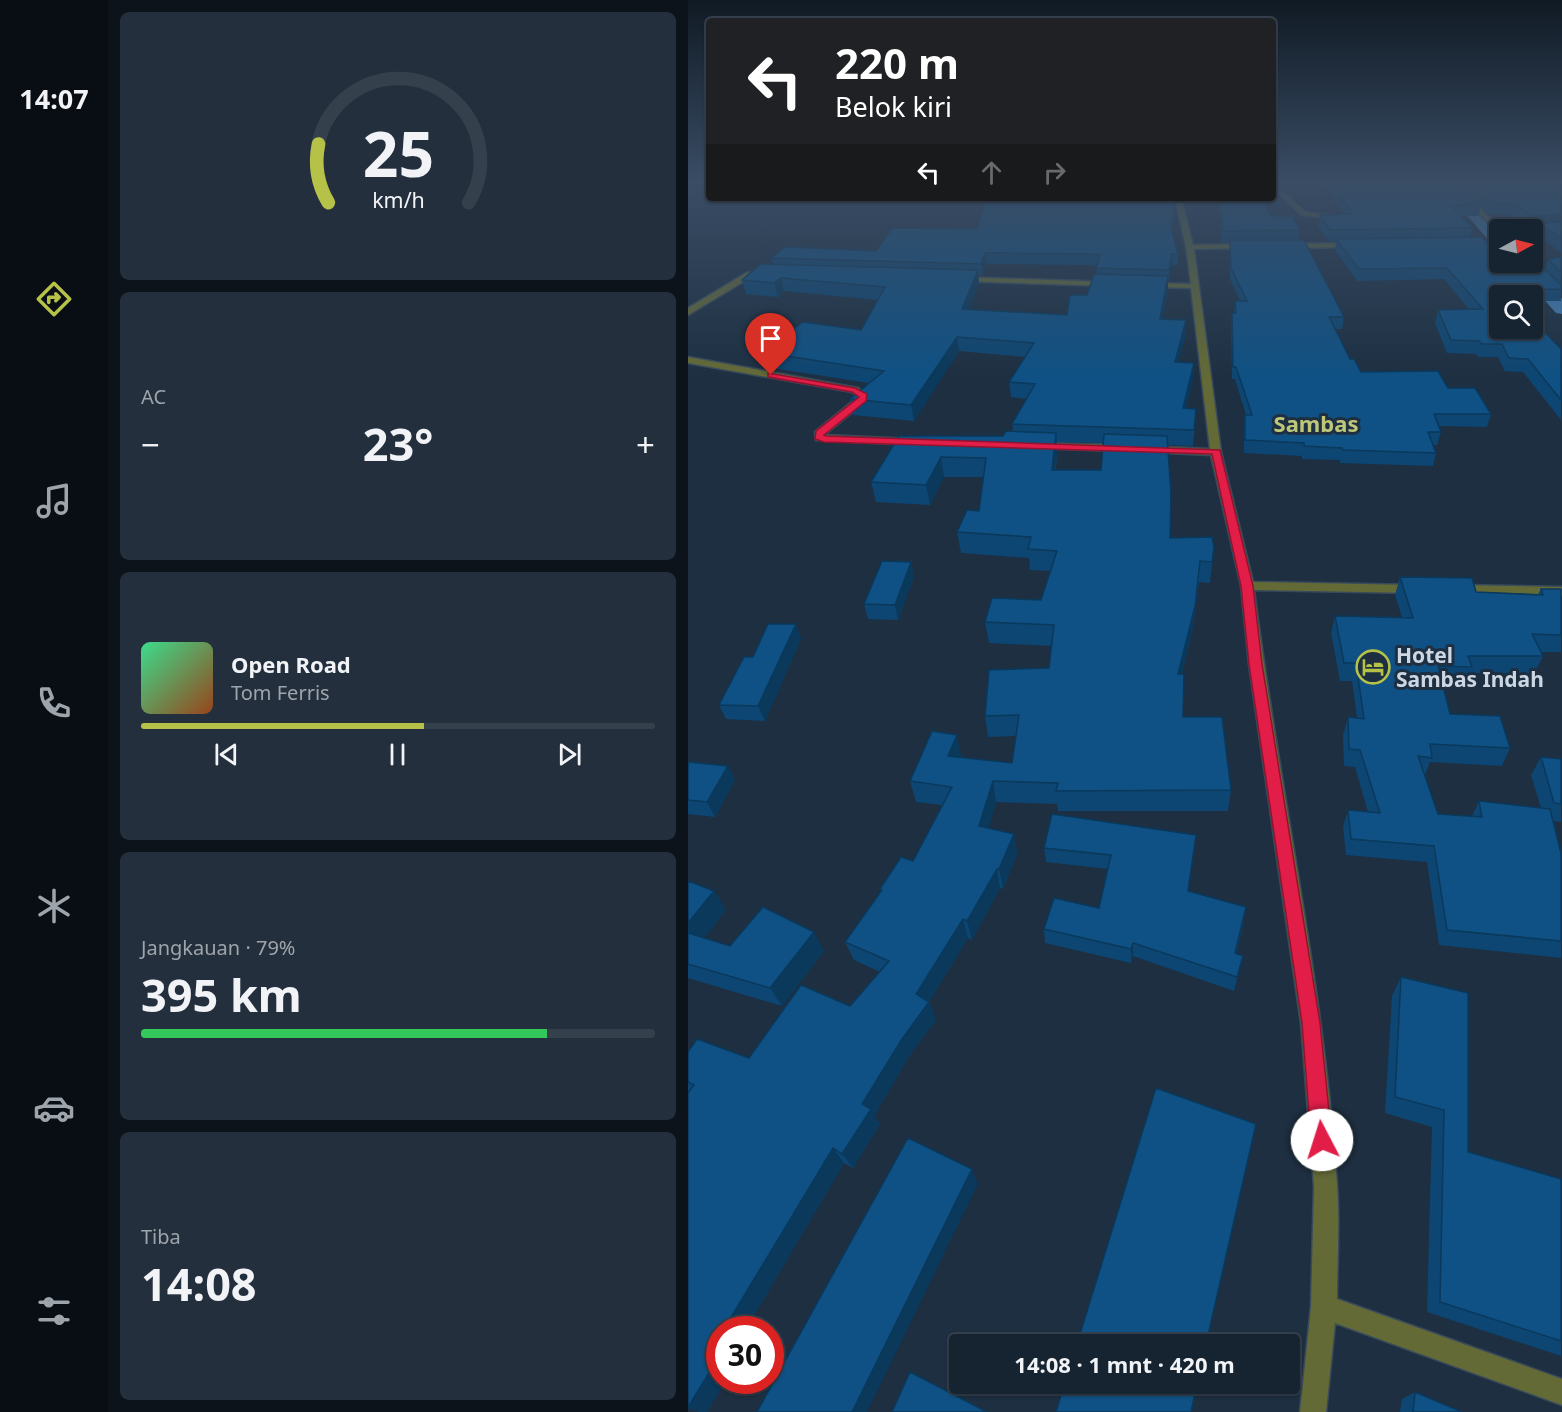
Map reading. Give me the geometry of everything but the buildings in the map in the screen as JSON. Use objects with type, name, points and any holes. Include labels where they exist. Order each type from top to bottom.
[{"type":"street","points":[[1198,247],[1190,247],[1216,452],[1247,586],[1256,664],[1311,1023],[1326,1187],[1324,1307],[1313,1412]]},
{"type":"street","points":[[688,312],[749,275],[771,272]]},
{"type":"street","points":[[948,279],[1125,284]]},
{"type":"street","points":[[1136,285],[1194,286]]},
{"type":"street","points":[[688,360],[855,390],[863,396],[863,399],[819,434],[820,438],[929,442]]},
{"type":"street","points":[[1030,446],[1216,452]]},
{"type":"street","points":[[1247,586],[1561,591]]},
{"type":"street","points":[[1324,1307],[1561,1392]]},
{"type":"waterway","points":[[1528,273],[1562,309]]},
{"type":"place","name":"Hotel Sambas Indah","points":[[1373,667]]},
{"type":"district","name":"Sambas","points":[[1316,423]]},
{"type":"route","points":[[771,375],[855,390],[863,396],[863,399],[819,434],[818,437],[824,439],[1216,452],[1247,586],[1256,664],[1311,1023],[1322,1140]]}]
